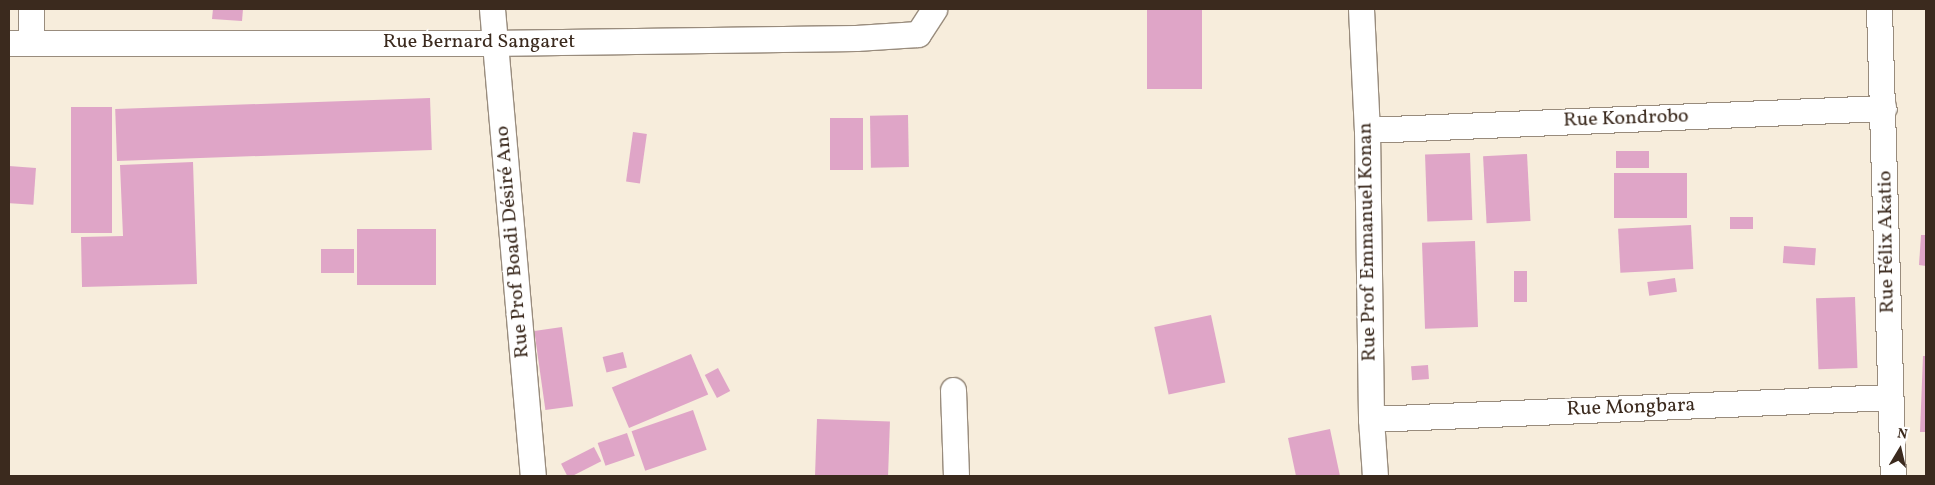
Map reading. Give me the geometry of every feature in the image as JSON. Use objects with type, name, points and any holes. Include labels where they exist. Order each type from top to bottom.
[{"type":"street","points":[[20,43],[31,9]]},
{"type":"street","name":"Rue Prof Boadi Désiré Ano","points":[[492,9],[533,476]]},
{"type":"street","name":"Rue Bernard Sangaret","points":[[20,43],[496,43],[856,38],[918,34],[934,9]]},
{"type":"street","name":"Rue Prof Emmanuel Konan","points":[[1361,9],[1367,130],[1371,419],[1374,476]]},
{"type":"street","name":"Rue Félix Akatio","points":[[1879,9],[1884,108],[1893,476]]},
{"type":"street","name":"Rue Kondrobo","points":[[1367,130],[1884,108]]},
{"type":"street","points":[[954,390],[956,476]]},
{"type":"street","name":"Rue Mongbara","points":[[1371,419],[1891,397]]},
{"type":"building","points":[[213,9],[243,9],[242,21],[212,19]]},
{"type":"building","points":[[1147,9],[1202,9],[1202,89],[1147,89]]},
{"type":"building","points":[[430,98],[432,150],[117,161],[115,109]]},
{"type":"building","points":[[71,107],[112,107],[112,233],[71,233]]},
{"type":"building","points":[[908,115],[909,167],[871,168],[870,116]]},
{"type":"building","points":[[830,118],[863,118],[863,170],[830,170]]},
{"type":"building","points":[[633,132],[647,134],[640,183],[626,182]]},
{"type":"building","points":[[1616,151],[1649,151],[1649,168],[1616,168]]},
{"type":"building","points":[[1470,153],[1472,220],[1427,222],[1425,155]]},
{"type":"building","points":[[1527,154],[1531,221],[1487,223],[1483,156]]},
{"type":"building","points":[[193,162],[197,284],[82,287],[81,237],[123,236],[120,165]]},
{"type":"building","points":[[9,166],[36,168],[33,205],[9,203]]},
{"type":"building","points":[[1614,173],[1687,173],[1687,218],[1614,218]]},
{"type":"building","points":[[1730,217],[1753,217],[1753,229],[1730,229]]},
{"type":"building","points":[[1691,225],[1693,269],[1620,273],[1618,229]]},
{"type":"building","points":[[357,229],[436,229],[436,285],[357,285]]},
{"type":"building","points":[[1921,235],[1926,235],[1926,266],[1919,265]]},
{"type":"building","points":[[1475,241],[1478,327],[1425,329],[1422,243]]},
{"type":"building","points":[[1784,246],[1816,248],[1815,265],[1783,263]]},
{"type":"building","points":[[321,249],[354,249],[354,273],[321,273]]},
{"type":"building","points":[[1514,271],[1527,271],[1527,302],[1514,302]]},
{"type":"building","points":[[1675,278],[1677,292],[1649,296],[1647,282]]},
{"type":"building","points":[[1855,297],[1857,368],[1819,369],[1816,298]]},
{"type":"building","points":[[1211,315],[1225,382],[1169,395],[1154,327]]},
{"type":"building","points":[[562,327],[573,406],[545,410],[534,331]]},
{"type":"building","points":[[623,352],[627,368],[606,373],[603,357]]},
{"type":"building","points":[[691,354],[708,395],[629,428],[612,388]]},
{"type":"building","points":[[1923,356],[1926,356],[1926,432],[1920,432]]},
{"type":"building","points":[[1428,365],[1429,379],[1412,380],[1411,366]]},
{"type":"building","points":[[718,368],[730,391],[717,398],[705,375]]},
{"type":"building","points":[[693,410],[707,450],[645,471],[632,431]]},
{"type":"building","points":[[817,419],[890,422],[888,476],[815,476]]},
{"type":"building","points":[[1330,429],[1340,476],[1296,476],[1288,438]]},
{"type":"building","points":[[627,433],[635,456],[606,466],[598,443]]},
{"type":"building","points":[[594,447],[601,461],[572,476],[567,476],[561,464]]}]
